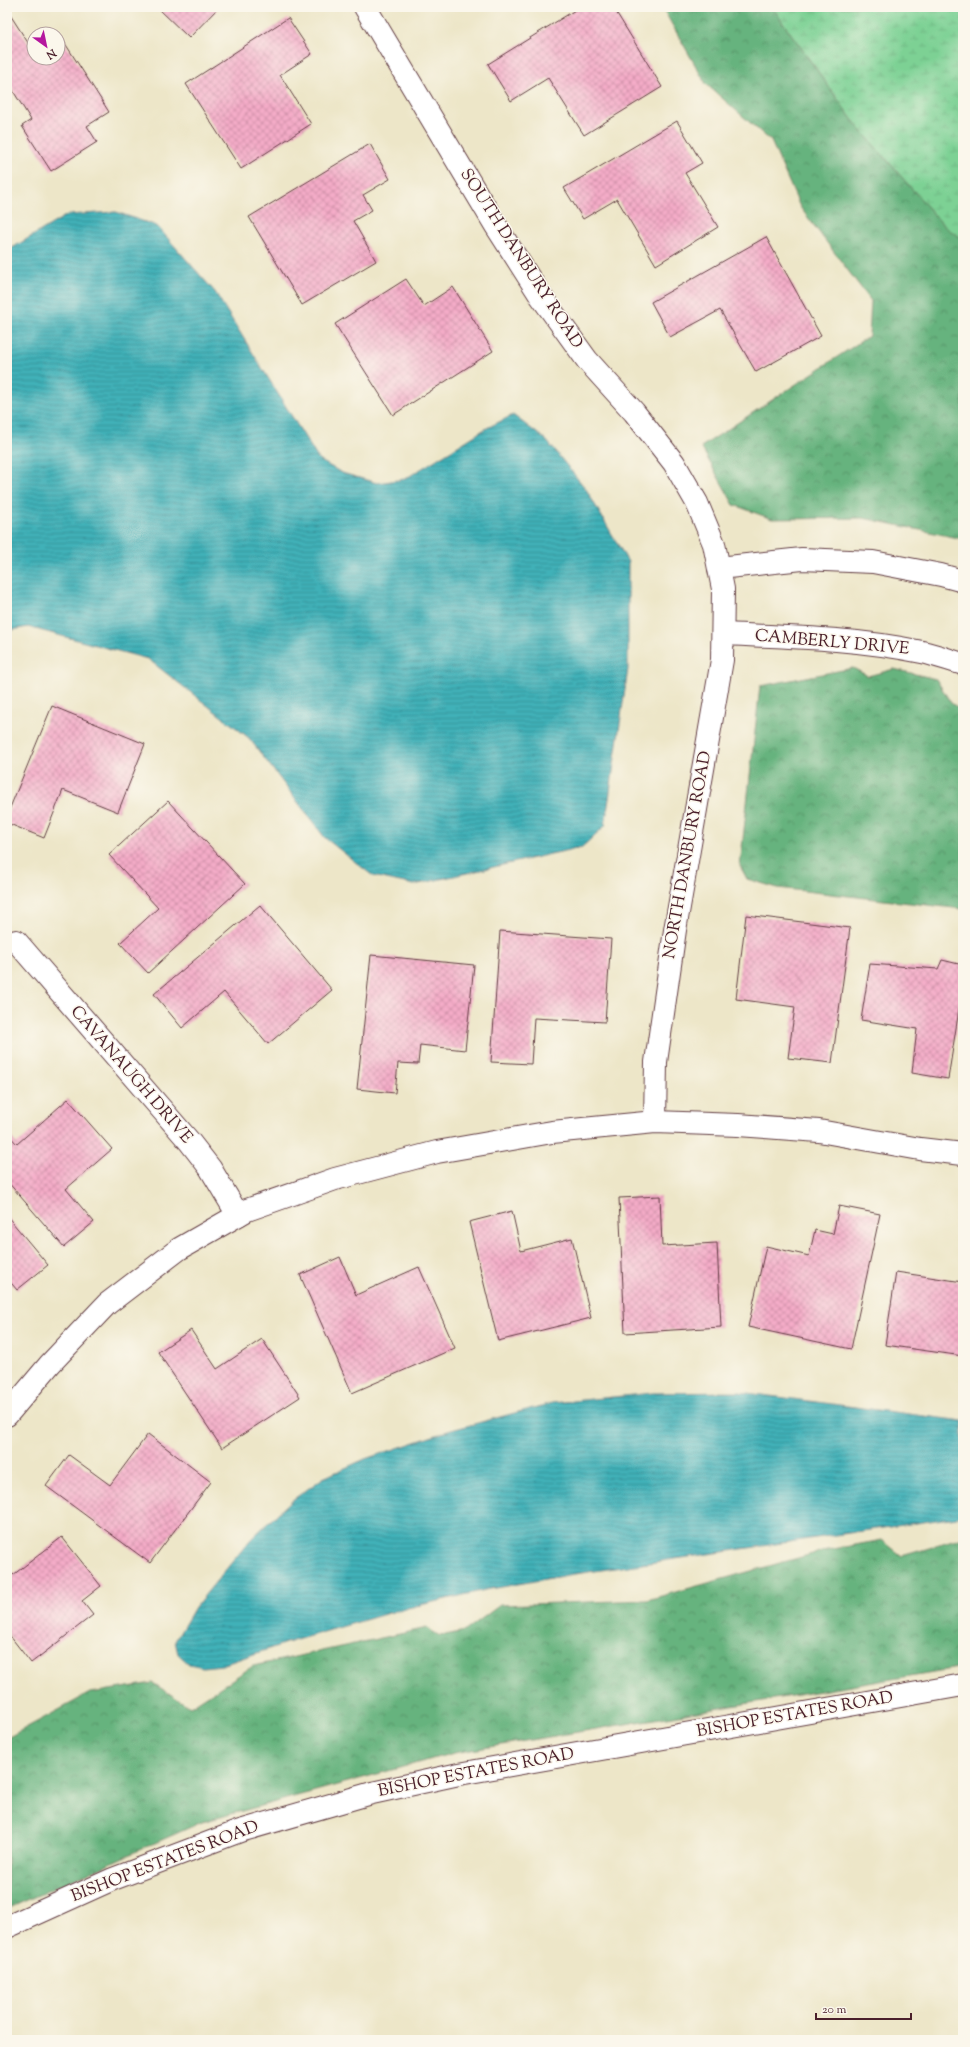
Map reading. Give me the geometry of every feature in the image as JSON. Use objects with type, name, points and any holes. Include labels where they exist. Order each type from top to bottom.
[{"type":"street","name":"SOUTH DANBURY ROAD","points":[[365,7],[492,219],[540,295],[587,360],[634,412],[674,463],[697,503],[714,544],[721,579]]},
{"type":"street","points":[[721,579],[802,559],[873,562],[941,575],[963,581]]},
{"type":"street","name":"NORTH DANBURY ROAD","points":[[655,1122],[656,1062],[674,930],[722,660],[723,634],[721,579]]},
{"type":"street","name":"CAMBERLY DRIVE","points":[[723,634],[808,638],[866,643],[922,652],[963,664]]},
{"type":"street","name":"CAVANAUGH DRIVE","points":[[16,941],[189,1141],[210,1168],[238,1215]]},
{"type":"street","points":[[7,1415],[50,1364],[107,1304],[179,1249],[247,1210],[335,1179],[437,1152],[552,1132],[655,1122],[738,1125],[819,1131],[920,1149],[963,1154]]},
{"type":"street","name":"BISHOP ESTATES ROAD","points":[[7,1927],[113,1879],[240,1831],[372,1793],[467,1773],[963,1685]]},
{"type":"green space","points":[[662,7],[772,7],[854,122],[945,227],[963,239],[963,539],[863,518],[772,519],[734,505],[701,447],[869,336],[871,301],[800,207],[771,141],[706,84]]},
{"type":"green space","points":[[772,7],[963,7],[963,239],[945,227],[854,122]]},
{"type":"green space","points":[[853,668],[868,676],[894,669],[936,679],[951,703],[963,711],[963,909],[778,888],[747,879],[740,866],[760,686]]},
{"type":"green space","points":[[963,1538],[963,1667],[454,1753],[202,1822],[7,1909],[7,1738],[90,1693],[153,1683],[190,1707],[253,1666],[427,1628],[440,1636],[465,1631],[500,1605],[647,1600],[823,1551],[882,1540],[902,1556]]},
{"type":"water","points":[[116,212],[157,226],[215,292],[319,460],[342,473],[377,483],[405,479],[485,429],[513,415],[546,440],[586,489],[628,562],[628,669],[605,826],[582,847],[414,885],[373,876],[325,838],[249,738],[148,659],[28,627],[7,631],[7,251],[67,215]]},
{"type":"water","points":[[739,1392],[963,1421],[963,1516],[568,1575],[485,1590],[399,1610],[286,1643],[222,1665],[203,1667],[189,1664],[178,1654],[175,1641],[195,1607],[251,1539],[291,1501],[323,1478],[365,1459],[448,1431],[552,1403],[653,1393]]},
{"type":"building","points":[[157,7],[219,7],[189,38]]},
{"type":"building","points":[[580,7],[613,7],[662,87],[584,135],[548,78],[511,101],[488,64]]},
{"type":"building","points":[[7,10],[26,40],[26,66],[66,66],[66,45],[109,112],[87,126],[97,142],[51,171],[22,126],[31,120],[7,81]]},
{"type":"building","points":[[288,18],[312,54],[280,75],[311,124],[241,169],[186,84]]},
{"type":"building","points":[[677,121],[702,163],[685,173],[718,227],[656,265],[617,199],[583,219],[564,188]]},
{"type":"building","points":[[370,144],[390,179],[363,195],[372,210],[353,221],[376,261],[302,305],[249,217]]},
{"type":"building","points":[[766,237],[821,336],[756,372],[720,310],[670,337],[651,302]]},
{"type":"building","points":[[406,279],[424,306],[453,287],[493,351],[393,415],[335,324]]},
{"type":"building","points":[[52,706],[145,744],[118,812],[63,790],[44,838],[7,823],[7,815]]},
{"type":"building","points":[[168,801],[245,884],[148,973],[120,943],[158,908],[109,855]]},
{"type":"building","points":[[260,905],[332,990],[268,1044],[224,992],[182,1028],[154,994]]},
{"type":"building","points":[[746,915],[850,928],[832,1063],[788,1058],[795,1007],[736,999]]},
{"type":"building","points":[[500,931],[611,939],[605,1022],[534,1018],[531,1064],[491,1062]]},
{"type":"building","points":[[371,955],[474,965],[465,1050],[420,1045],[418,1064],[398,1063],[395,1093],[357,1089]]},
{"type":"building","points":[[942,960],[963,965],[963,984],[948,1079],[912,1073],[917,1029],[861,1020],[870,964],[938,969]]},
{"type":"building","points":[[68,1099],[112,1149],[66,1189],[94,1222],[64,1247],[7,1181],[7,1133],[17,1144]]},
{"type":"building","points":[[660,1196],[662,1246],[717,1243],[721,1327],[625,1333],[619,1198]]},
{"type":"building","points":[[839,1206],[880,1214],[851,1349],[748,1327],[766,1246],[809,1256],[815,1230],[833,1234]]},
{"type":"building","points":[[512,1211],[521,1251],[572,1238],[591,1318],[498,1341],[469,1222]]},
{"type":"building","points":[[7,1216],[48,1265],[17,1290],[7,1278]]},
{"type":"building","points":[[340,1257],[356,1295],[419,1267],[455,1348],[352,1393],[300,1275]]},
{"type":"building","points":[[896,1272],[963,1282],[963,1356],[885,1345]]},
{"type":"building","points":[[191,1330],[217,1369],[262,1339],[300,1397],[222,1448],[158,1352]]},
{"type":"building","points":[[148,1434],[211,1482],[150,1563],[46,1486],[69,1455],[110,1485]]},
{"type":"building","points":[[62,1537],[101,1586],[82,1601],[93,1615],[31,1663],[7,1632],[7,1567],[13,1575]]}]
